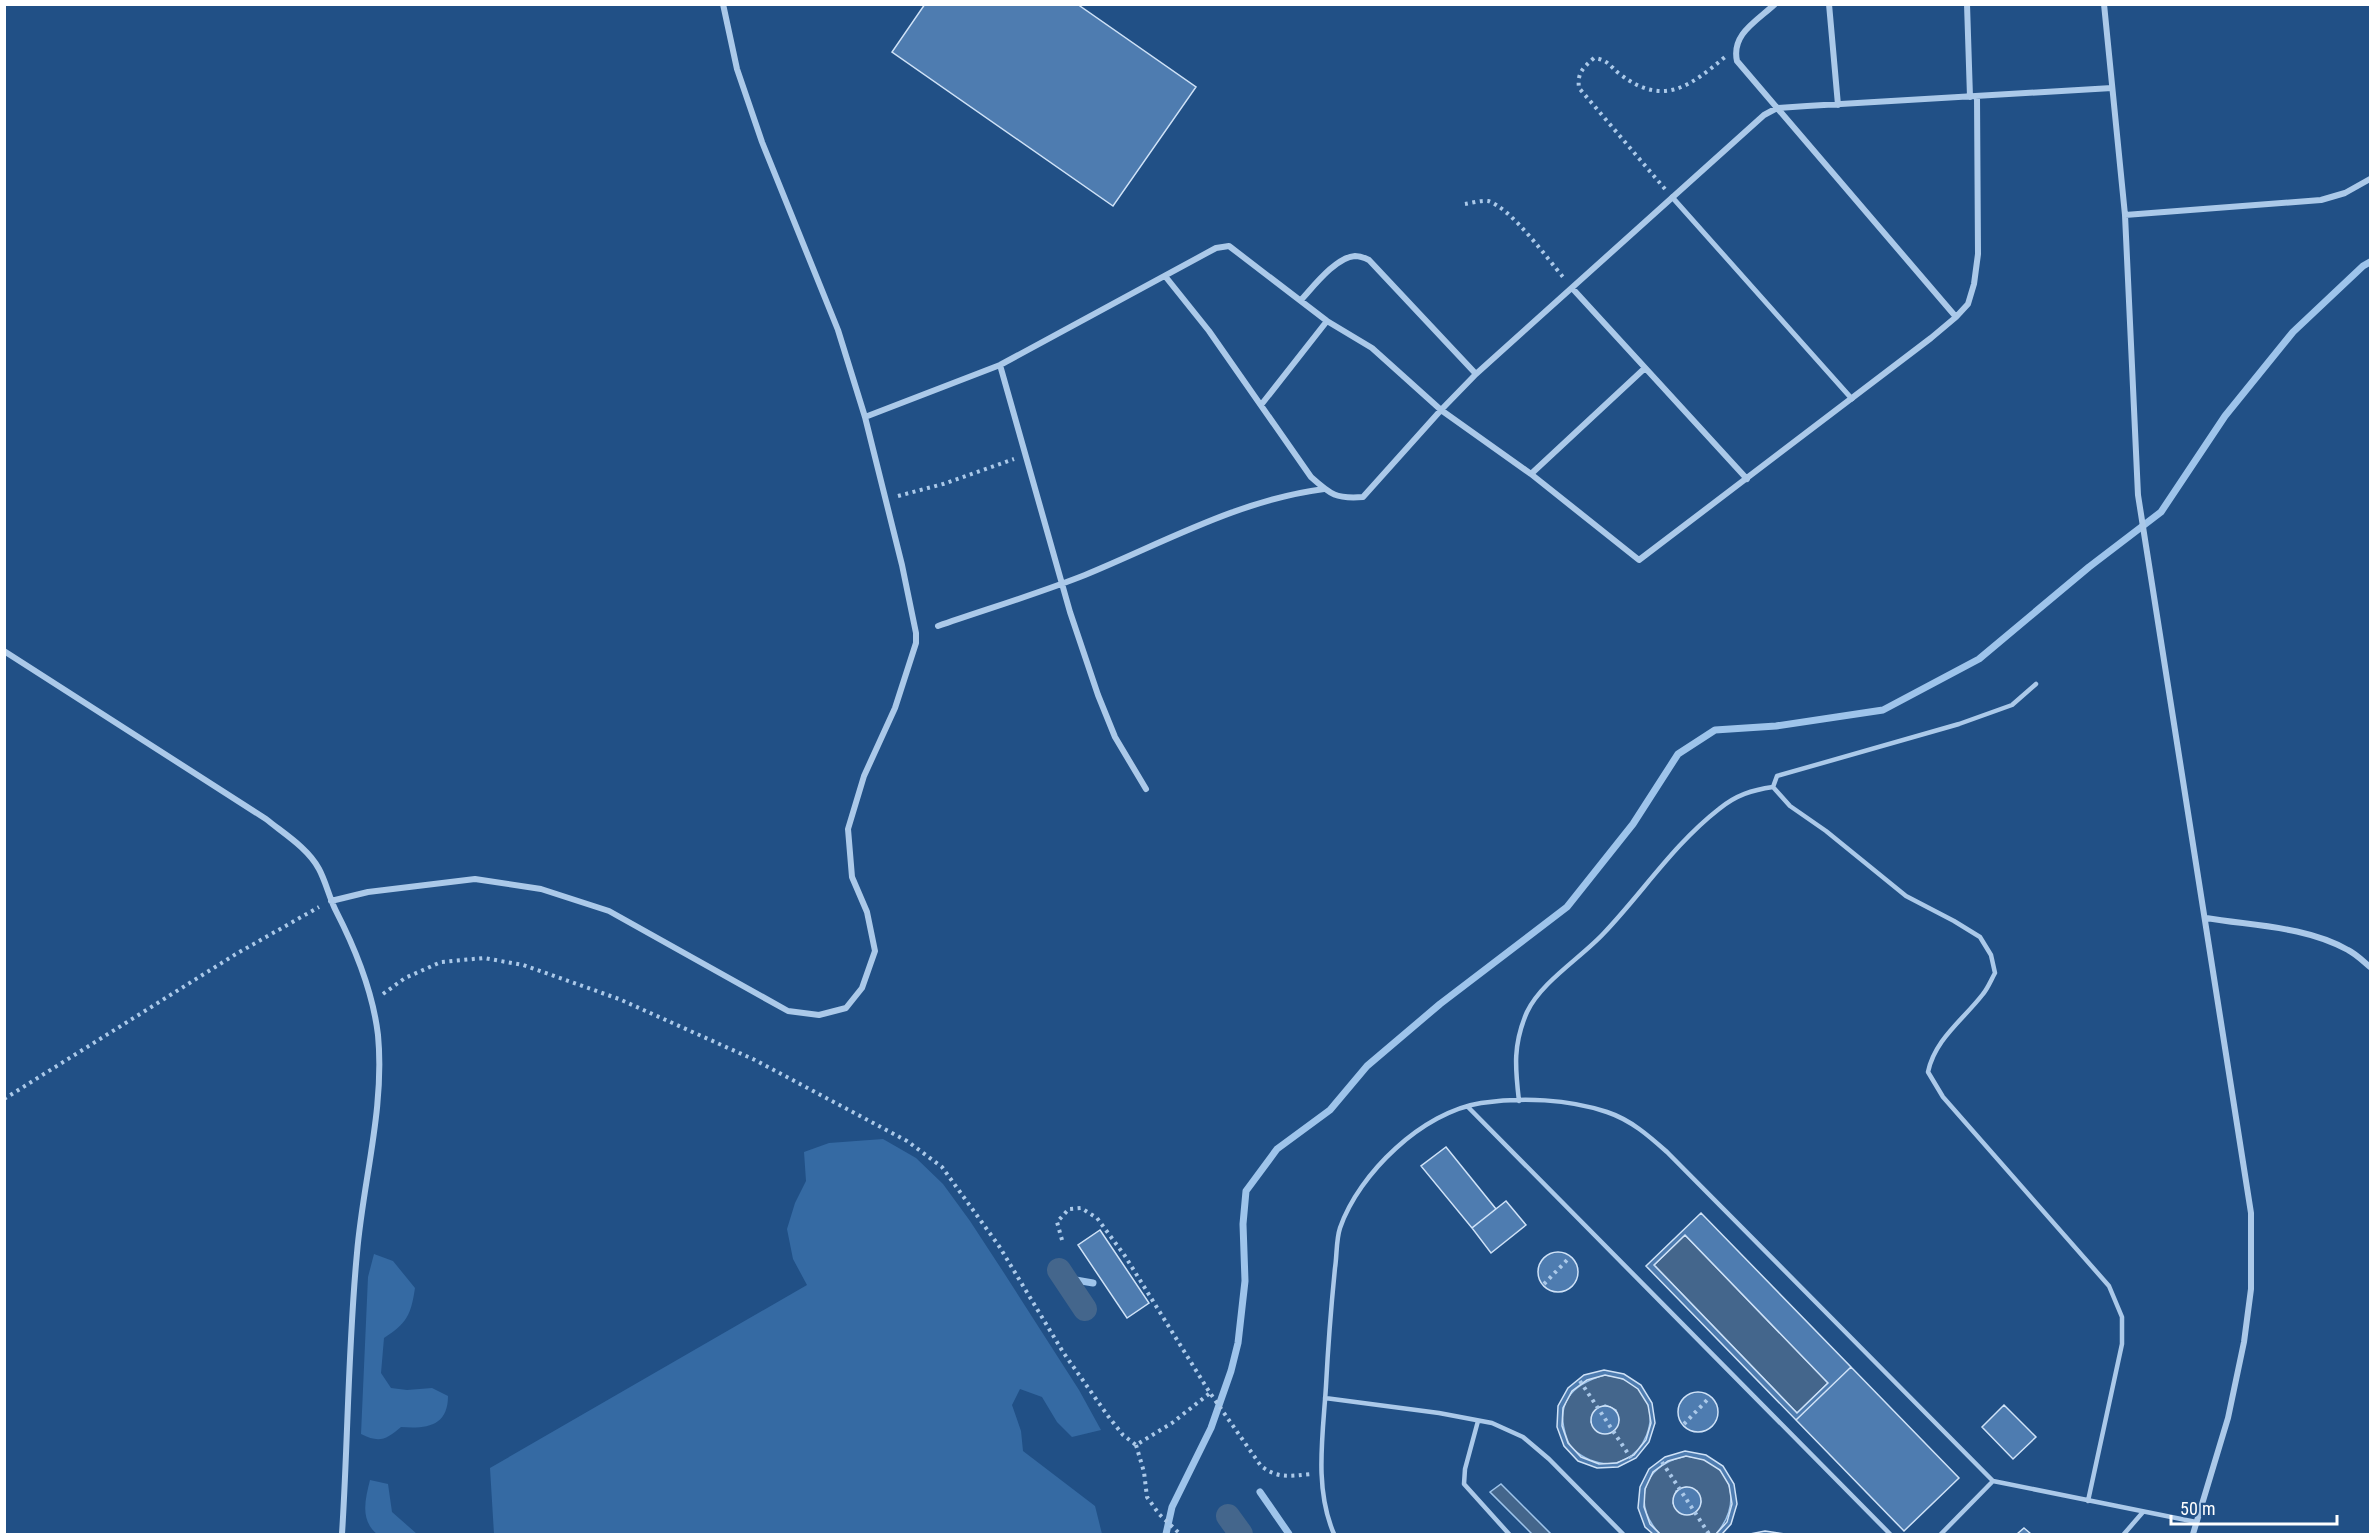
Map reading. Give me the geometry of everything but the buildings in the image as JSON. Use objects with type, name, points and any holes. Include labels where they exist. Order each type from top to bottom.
[{"type":"street","points":[[331,901],[368,891],[475,879],[541,889],[609,911],[788,1011],[819,1015],[846,1008],[862,988],[875,951],[867,912],[852,877],[848,829],[864,776],[895,708],[916,643],[902,565],[865,417],[838,330],[795,228],[741,80],[723,4]]},
{"type":"street","points":[[1775,4],[1739,38],[1734,50],[1737,62],[1956,317]]},
{"type":"street","points":[[1829,4],[1838,105]]},
{"type":"street","points":[[865,417],[1000,364],[1216,248],[1229,246],[1327,321],[1372,348],[1441,410],[1531,474],[1639,560],[1852,399],[1956,317],[1968,304],[1974,284],[1978,254],[1973,97],[1967,4]]},
{"type":"street","points":[[2104,4],[2125,215],[2138,495],[2251,1213],[2251,1289],[2244,1342],[2228,1418],[2193,1534]]},
{"type":"street","points":[[1165,276],[1209,331],[1311,477],[1324,489],[1342,499],[1364,497],[1476,374],[1764,115],[1777,108],[2112,88]]},
{"type":"street","points":[[2125,215],[2321,200],[2345,193],[2370,179]]},
{"type":"street","points":[[1672,197],[1852,399]]},
{"type":"street","points":[[1301,300],[1322,276],[1346,258],[1357,255],[1369,260],[1476,374]]},
{"type":"street","points":[[1572,288],[1746,479]]},
{"type":"street","points":[[1261,405],[1327,321]]},
{"type":"street","points":[[1000,364],[1062,583],[1106,718],[1146,789]]},
{"type":"street","points":[[1531,474],[1645,368]]},
{"type":"street","points":[[938,626],[1062,583],[1210,520],[1295,493],[1324,489]]},
{"type":"street","points":[[4,651],[266,819],[297,843],[318,867],[331,901],[346,929],[371,1003],[378,1034],[379,1070],[376,1111],[357,1252],[342,1534]]},
{"type":"street","points":[[2206,918],[2317,936],[2349,950],[2370,967]]},
{"type":"lane","points":[[1773,787],[1777,776],[1959,724],[2012,705],[2036,684]]},
{"type":"lane","points":[[1518,1101],[1514,1065],[1518,1036],[1528,1009],[1546,987],[1602,936],[1638,897],[1659,867],[1717,809],[1737,795],[1773,787]]},
{"type":"lane","points":[[1773,787],[1790,806],[1826,831],[1906,896],[1954,921],[1980,938],[1991,955],[1995,973],[1984,994],[1947,1035],[1931,1058],[1928,1072],[1943,1097],[2109,1287],[2122,1317],[2122,1344],[2088,1501]]},
{"type":"lane","points":[[1334,1534],[1329,1524],[1320,1472],[1331,1311],[1340,1228],[1364,1181],[1400,1143],[1440,1118],[1480,1103],[1547,1100],[1608,1112],[1639,1128],[1667,1152],[1993,1481],[2196,1522]]},
{"type":"lane","points":[[1468,1107],[1890,1534]]},
{"type":"lane","points":[[1325,1398],[1478,1420],[1492,1423],[1523,1437],[1549,1458],[1623,1534]]},
{"type":"lane","points":[[1478,1420],[1465,1469],[1464,1485],[1509,1534]]},
{"type":"lane","points":[[1941,1534],[1993,1481]]},
{"type":"lane","points":[[2124,1534],[2144,1512]]},
{"type":"path","points":[[1672,197],[1579,88],[1578,78],[1585,66],[1594,58],[1604,59],[1620,74],[1639,86],[1664,91],[1685,87],[1734,50]]},
{"type":"path","points":[[1465,204],[1486,201],[1502,210],[1526,233],[1572,288]]},
{"type":"path","points":[[886,500],[943,484],[1027,454]]},
{"type":"path","points":[[4,1099],[236,954],[331,901]]},
{"type":"path","points":[[371,1003],[405,978],[441,962],[484,958],[523,965],[619,999],[754,1060],[907,1141],[942,1167],[999,1246],[1069,1361],[1123,1435],[1136,1445],[1144,1472],[1147,1497],[1159,1514],[1180,1534]]},
{"type":"path","points":[[1062,1240],[1057,1222],[1069,1209],[1081,1208],[1097,1218],[1125,1256],[1210,1393],[1261,1466],[1272,1474],[1286,1476],[1320,1472]]},
{"type":"path","points":[[1544,1284],[1569,1258]]},
{"type":"path","points":[[1580,1381],[1631,1458]]},
{"type":"path","points":[[1136,1445],[1172,1423],[1210,1393]]},
{"type":"path","points":[[1684,1424],[1709,1398]]},
{"type":"path","points":[[1662,1462],[1709,1534]]},
{"type":"shaded area","points":[[883,1139],[916,1158],[943,1184],[970,1221],[1079,1390],[1101,1430],[1072,1437],[1057,1422],[1042,1397],[1020,1389],[1012,1405],[1021,1431],[1023,1451],[1095,1506],[1102,1534],[494,1534],[490,1468],[807,1285],[793,1259],[787,1229],[795,1203],[806,1181],[804,1152],[829,1143]]},
{"type":"shaded area","points":[[1685,1235],[1828,1383],[1797,1413],[1654,1265]]},
{"type":"shaded area","points":[[374,1254],[393,1261],[415,1288],[407,1318],[384,1338],[381,1373],[391,1388],[407,1390],[432,1388],[448,1396],[447,1406],[440,1420],[427,1426],[401,1427],[382,1439],[373,1439],[361,1434],[368,1277]]},
{"type":"shaded area","points":[[1558,1254],[1571,1259],[1576,1272],[1571,1285],[1558,1290],[1545,1285],[1540,1272],[1545,1259]]},
{"type":"shaded area","points":[[1605,1375],[1623,1379],[1639,1389],[1648,1403],[1650,1419],[1647,1435],[1638,1449],[1625,1459],[1609,1464],[1590,1460],[1576,1452],[1567,1439],[1564,1427],[1564,1406],[1568,1397],[1593,1379]],"holes":[[[1605,1405],[1616,1410],[1619,1420],[1614,1431],[1600,1432],[1591,1422],[1595,1411]]]},
{"type":"shaded area","points":[[1698,1394],[1711,1399],[1716,1412],[1711,1425],[1698,1430],[1685,1425],[1680,1412],[1685,1399]]},
{"type":"shaded area","points":[[1686,1456],[1703,1459],[1716,1467],[1729,1484],[1731,1494],[1728,1514],[1716,1534],[1660,1534],[1648,1516],[1644,1496],[1651,1477],[1668,1462]],"holes":[[[1686,1487],[1697,1491],[1701,1502],[1695,1512],[1685,1514],[1677,1509],[1673,1503],[1676,1491]]]},
{"type":"shaded area","points":[[370,1480],[388,1484],[392,1512],[417,1534],[377,1534],[368,1522],[365,1509]]},
{"type":"shaded area","points":[[1501,1484],[1551,1534],[1532,1534],[1490,1492]]},
{"type":"waterway","points":[[1166,1534],[1172,1507],[1211,1428],[1231,1371],[1238,1343],[1245,1281],[1243,1224],[1246,1191],[1277,1149],[1330,1110],[1367,1066],[1440,1004],[1567,907],[1633,824],[1678,754],[1715,730],[1776,726],[1883,710],[1979,659],[2089,567],[2161,512],[2225,416],[2293,332],[2370,262]]},
{"type":"waterway","points":[[1059,1270],[1085,1309]]},
{"type":"waterway","points":[[1064,1278],[1093,1283]]},
{"type":"waterway","points":[[1260,1492],[1289,1534]]},
{"type":"waterway","points":[[1228,1516],[1241,1534]]}]
